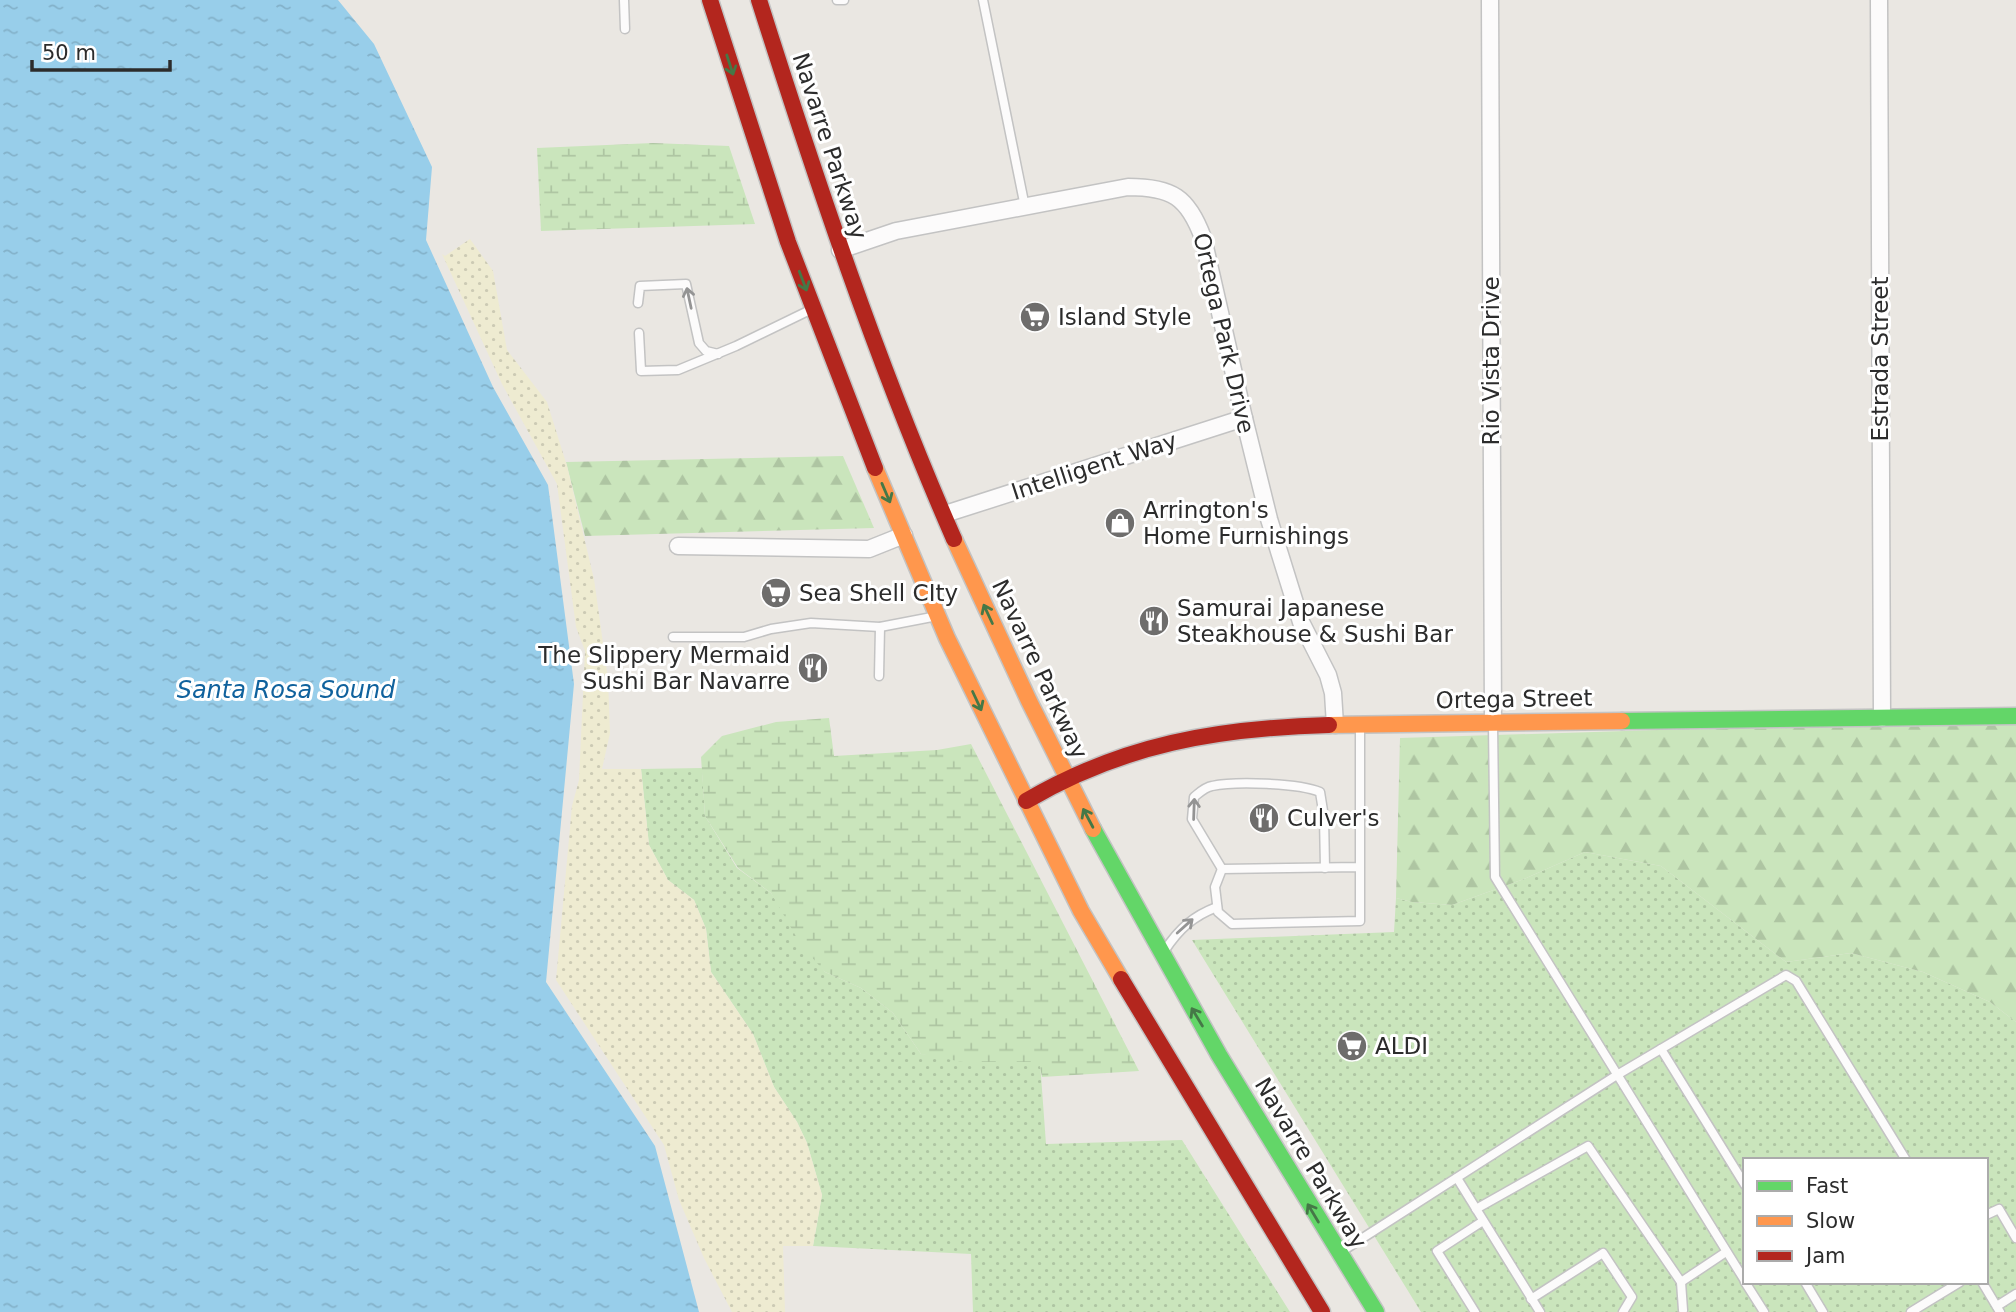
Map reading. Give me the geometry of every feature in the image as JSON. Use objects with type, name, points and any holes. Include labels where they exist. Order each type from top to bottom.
[{"type":"main road","points":[[710,0],[788,242],[938,615],[1026,801],[1088,922],[1322,1312]]},
{"type":"main road","name":"Navarre Parkway","points":[[759,0],[840,250],[892,390],[990,619],[1066,777],[1161,955],[1338,1253],[1376,1312]]},
{"type":"main road","name":"Ortega Street","points":[[1026,801],[1066,777],[1111,760],[1191,736],[1255,728],[1360,724],[2016,716]]},
{"type":"street","name":"Rio Vista Drive","points":[[1490,0],[1493,722]]},
{"type":"street","name":"Estrada Street","points":[[1879,0],[1882,718]]},
{"type":"street","name":"Ortega Park Drive","points":[[840,250],[895,231],[1128,187],[1146,187],[1166,192],[1185,202],[1195,217],[1203,238],[1269,519],[1301,622],[1328,675],[1334,693],[1335,725]]},
{"type":"street","name":"Intelligent Way","points":[[945,514],[1244,418]]},
{"type":"street","points":[[678,546],[869,549],[904,535]]},
{"type":"lane","points":[[624,0],[625,29]]},
{"type":"lane","points":[[837,0],[844,0]]},
{"type":"lane","points":[[983,0],[1024,207]]},
{"type":"lane","points":[[638,303],[640,286],[686,284],[699,343],[706,351],[718,354]]},
{"type":"lane","points":[[639,333],[640,371],[678,370],[800,317],[814,308]]},
{"type":"lane","points":[[673,637],[744,637],[771,629],[811,623],[880,627],[938,615]]},
{"type":"lane","points":[[879,676],[880,627]]},
{"type":"lane","points":[[1493,722],[1495,877],[1743,1279]]},
{"type":"lane","points":[[1222,869],[1215,887],[1217,907],[1218,912],[1231,924],[1360,921],[1360,724]]},
{"type":"lane","points":[[1222,869],[1192,819],[1194,797],[1209,786],[1231,784],[1307,786],[1320,792],[1324,817],[1325,868]]},
{"type":"lane","points":[[1222,869],[1360,867]]},
{"type":"lane","points":[[1161,955],[1176,933],[1198,914],[1217,907]]},
{"type":"lane","points":[[1338,1253],[1617,1075],[1786,975],[1796,981],[1905,1158]]},
{"type":"lane","points":[[1661,1049],[1743,1182]]},
{"type":"lane","points":[[1476,1209],[1588,1146],[1681,1282],[1683,1311]]},
{"type":"lane","points":[[1457,1178],[1540,1312]]},
{"type":"lane","points":[[1988,1214],[1998,1209],[2016,1238]]},
{"type":"lane","points":[[1475,1312],[1437,1251],[1483,1221]]},
{"type":"lane","points":[[1681,1282],[1726,1252]]},
{"type":"lane","points":[[1531,1299],[1603,1253],[1632,1297],[1623,1312]]},
{"type":"lane","points":[[1746,1284],[1764,1312]]},
{"type":"lane","points":[[1806,1284],[1823,1312]]},
{"type":"lane","points":[[1911,1312],[1957,1284]]},
{"type":"lane","points":[[1983,1284],[1998,1309],[2016,1294]]},
{"type":"green space","points":[[653,143],[729,146],[755,224],[541,231],[537,148]]},
{"type":"green space","points":[[843,456],[874,528],[585,536],[566,462]]},
{"type":"green space","points":[[829,718],[834,756],[937,750],[971,744],[1139,1071],[1042,1077],[1039,1062],[963,1062],[921,1054],[893,1013],[861,988],[825,972],[801,945],[771,893],[738,868],[705,816],[701,757],[722,736],[776,722]]},
{"type":"green space","points":[[2016,725],[2016,1022],[1990,1002],[1923,972],[1851,953],[1786,962],[1661,866],[1585,852],[1524,879],[1452,905],[1396,898],[1400,738],[1656,730]]},
{"type":"green space","points":[[702,768],[705,816],[737,868],[771,893],[825,972],[861,988],[893,1013],[921,1054],[1040,1062],[1046,1144],[1182,1140],[1290,1312],[973,1312],[971,1254],[813,1246],[822,1195],[807,1143],[774,1087],[753,1034],[711,972],[706,929],[694,900],[668,880],[649,845],[641,769]]},
{"type":"green space","points":[[1585,852],[1661,866],[1786,962],[1851,953],[1923,972],[1990,1002],[2016,1022],[2016,1312],[1421,1312],[1192,940],[1394,932],[1396,898],[1452,905],[1524,879]]},
{"type":"sand","points":[[470,239],[493,271],[507,350],[547,402],[567,466],[594,579],[608,679],[610,733],[602,769],[641,769],[649,845],[668,880],[694,900],[706,929],[711,972],[753,1034],[774,1087],[807,1143],[822,1195],[813,1246],[783,1246],[785,1312],[732,1312],[704,1258],[679,1200],[664,1145],[556,980],[572,806],[579,780],[585,651],[576,627],[557,484],[502,384],[442,254],[445,256]]},
{"type":"water","name":"Santa Rosa Sound","points":[[0,0],[338,0],[374,44],[432,167],[426,240],[493,387],[548,485],[574,684],[546,982],[655,1146],[699,1312],[0,1312]]},
{"type":"traffic: fast","points":[[1622,721],[2016,716]]},
{"type":"traffic: fast","points":[[1093,829],[1219,1055],[1376,1312]]},
{"type":"traffic: slow","points":[[875,468],[947,638],[1081,911],[1121,979]]},
{"type":"traffic: slow","points":[[954,539],[1029,701],[1093,829]]},
{"type":"traffic: slow","points":[[1329,725],[1622,721]]},
{"type":"traffic: jam","points":[[710,0],[788,242],[875,468]]},
{"type":"traffic: jam","points":[[759,0],[849,272],[899,406],[954,539]]},
{"type":"traffic: jam","points":[[1026,801],[1099,765],[1172,743],[1248,730],[1329,725]]},
{"type":"traffic: jam","points":[[1121,979],[1322,1312]]},
{"type":"place","name":"Island Style","points":[[1035,317]]},
{"type":"place","name":"Arrington's Home Furnishings","points":[[1120,523]]},
{"type":"place","name":"Sea Shell CIty","points":[[776,593]]},
{"type":"place","name":"Samurai Japanese Steakhouse & Sushi Bar","points":[[1154,621]]},
{"type":"place","name":"The Slippery Mermaid Sushi Bar Navarre","points":[[813,668]]},
{"type":"place","name":"Culver's","points":[[1264,818]]},
{"type":"place","name":"ALDI","points":[[1352,1046]]}]
